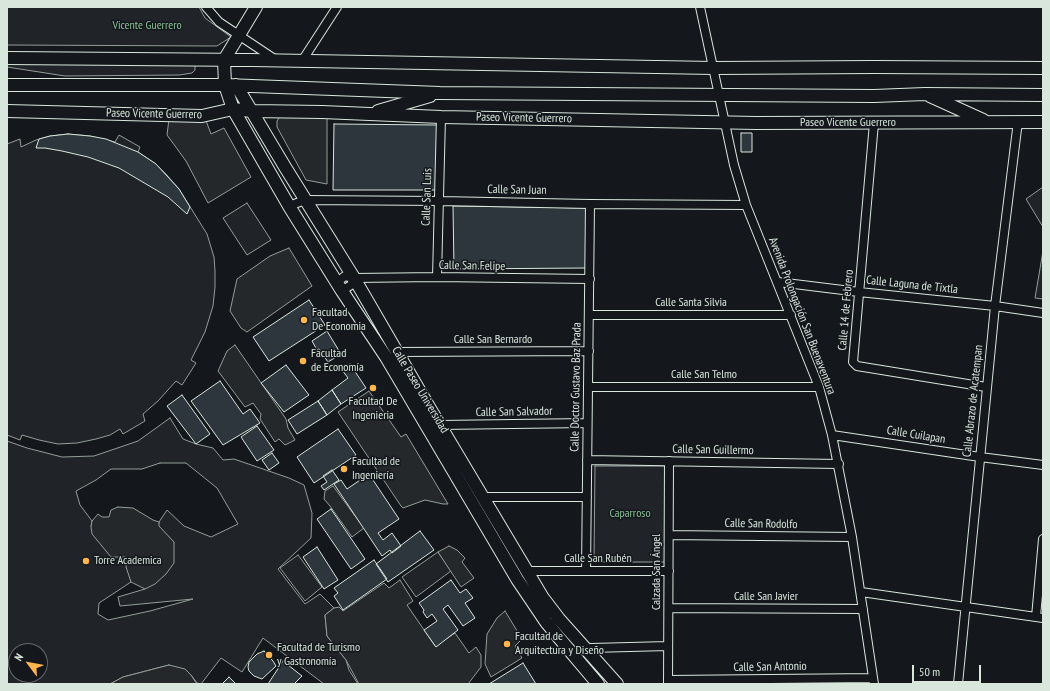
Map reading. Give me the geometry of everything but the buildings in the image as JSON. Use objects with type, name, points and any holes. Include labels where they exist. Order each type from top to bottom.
[{"type":"main road","points":[[231,85],[224,60],[256,7]]},
{"type":"main road","points":[[7,58],[302,60],[714,68],[1043,68]]},
{"type":"main road","points":[[7,78],[40,85]]},
{"type":"main road","name":"Paseo Vicente Guerrero","points":[[7,85],[231,85],[440,93],[874,96],[925,94],[1043,95]]},
{"type":"main road","name":"Calle Paseo Universidad","points":[[231,85],[233,109],[289,206],[339,287],[386,358],[517,579],[557,635],[598,684]]},
{"type":"main road","name":"Calle Paseo Universidad","points":[[231,85],[252,111],[354,278],[543,598],[559,619],[617,684]]},
{"type":"main road","points":[[367,114],[440,93]]},
{"type":"main road","points":[[925,94],[986,122]]},
{"type":"main road","name":"Paseo Vicente Guerrero","points":[[7,112],[202,116],[233,109],[252,111],[441,117],[725,122],[1043,122]]},
{"type":"street","points":[[206,7],[220,22],[276,60]]},
{"type":"street","points":[[302,60],[337,7]]},
{"type":"street","name":"Avenida Prolongación San Buenaventura","points":[[700,7],[734,165],[746,205],[820,387],[839,464],[861,592],[874,681]]},
{"type":"street","name":"Calle San Luis","points":[[437,277],[441,117]]},
{"type":"street","name":"Calle Abrazo de Acatempan","points":[[958,684],[986,387],[1018,121]]},
{"type":"street","name":"Calle 14 de Febrero","points":[[874,123],[853,362],[855,365],[986,387]]},
{"type":"street","name":"Calle San Juan","points":[[289,206],[306,200],[440,200],[590,204],[746,205]]},
{"type":"street","name":"Calle Doctor Gustavo Baz Prada","points":[[586,571],[587,423],[590,315],[590,204]]},
{"type":"street","name":"Calle San Felipe","points":[[354,278],[437,277],[590,279]]},
{"type":"street","points":[[339,287],[351,285],[354,278]]},
{"type":"street","name":"Calle Laguna de Tixtla","points":[[778,282],[995,306],[1043,313]]},
{"type":"street","name":"Calle Santa Silvia","points":[[590,315],[792,315]]},
{"type":"street","name":"Calle San Bernardo","points":[[398,352],[589,351]]},
{"type":"street","name":"Calle San Telmo","points":[[589,387],[820,387]]},
{"type":"street","name":"Calle San Salvador","points":[[440,425],[587,423]]},
{"type":"street","name":"Calle Cuilapan","points":[[832,435],[1043,465]]},
{"type":"street","name":"Calle San Guillermo","points":[[587,460],[839,464]]},
{"type":"street","name":"Calzada San Ángel","points":[[668,682],[669,461]]},
{"type":"street","points":[[483,497],[587,497]]},
{"type":"street","name":"Calle San Rodolfo","points":[[669,535],[852,537]]},
{"type":"street","points":[[861,592],[1039,618],[1043,539]]},
{"type":"street","name":"Calle San Rubén","points":[[527,572],[668,571]]},
{"type":"street","name":"Calle San Javier","points":[[669,608],[863,609]]},
{"type":"street","points":[[591,648],[668,646]]},
{"type":"street","name":"Calle San Antonio","points":[[668,682],[874,681]]},
{"type":"green space","name":"Vicente Guerrero","points":[[7,7],[199,7],[205,18],[231,37],[217,46],[7,45]]},
{"type":"green space","points":[[7,62],[195,65],[195,70],[192,73],[179,75],[65,76],[7,67]]},
{"type":"green space","points":[[68,134],[90,136],[115,142],[119,135],[140,147],[138,152],[156,164],[166,174],[179,189],[207,234],[214,257],[215,287],[213,306],[205,332],[191,360],[196,363],[182,385],[176,381],[158,401],[143,414],[145,421],[123,434],[120,429],[110,435],[96,439],[77,443],[58,444],[22,435],[20,440],[7,435],[7,144],[20,139],[21,147],[36,140],[50,136]]},
{"type":"green space","points":[[1043,187],[1043,227],[1026,199]]},
{"type":"green space","points":[[247,203],[271,240],[247,255],[223,218]]},
{"type":"green space","points":[[1043,251],[1043,299],[1035,298]]},
{"type":"green space","points":[[170,418],[183,439],[213,448],[223,460],[234,459],[289,478],[304,485],[312,513],[311,538],[278,569],[305,604],[320,594],[334,608],[325,615],[327,636],[346,660],[349,670],[358,684],[324,684],[263,638],[242,672],[221,658],[201,684],[197,683],[191,675],[169,665],[123,677],[110,684],[7,684],[7,441],[62,457],[94,456],[138,441]],"holes":[[[160,463],[186,463],[217,488],[238,524],[211,537],[184,526],[167,510],[158,526],[174,542],[145,589],[118,597],[120,606],[193,599],[150,611],[108,620],[98,614],[99,603],[131,582],[126,557],[91,527],[92,521],[80,505],[76,491],[96,480],[111,469],[142,469]]]},
{"type":"green space","name":"Caparroso","points":[[595,466],[666,466],[665,562],[594,562]]},
{"type":"green space","points":[[438,552],[451,571],[416,597],[402,577]]},
{"type":"green space","points":[[298,555],[322,587],[305,601],[280,568]]},
{"type":"shaded area","points":[[280,116],[327,116],[327,184],[306,180],[277,127],[277,121]]},
{"type":"shaded area","points":[[205,118],[211,134],[224,128],[251,177],[208,203],[186,161],[167,135],[169,119]]},
{"type":"shaded area","points":[[289,248],[312,286],[247,332],[241,328],[230,311],[237,279],[270,256]]},
{"type":"shaded area","points":[[235,345],[286,419],[288,428],[295,440],[285,445],[279,439],[275,442],[260,419],[261,414],[253,403],[245,407],[218,371],[227,351]]},
{"type":"shaded area","points":[[369,391],[401,437],[406,434],[448,504],[425,500],[403,508],[401,506],[338,412]]},
{"type":"shaded area","points":[[333,486],[364,528],[352,537],[324,499],[325,491]]},
{"type":"shaded area","points":[[118,507],[133,508],[159,522],[159,526],[174,542],[174,563],[166,574],[155,584],[145,589],[131,582],[126,567],[126,557],[111,557],[92,534],[92,521],[98,514],[102,517],[109,517],[111,510]]},
{"type":"shaded area","points":[[449,546],[457,550],[465,558],[462,562],[474,578],[461,587],[438,552]]},
{"type":"shaded area","points":[[400,580],[413,601],[407,605],[435,646],[455,633],[469,653],[476,647],[481,655],[481,667],[468,684],[359,684],[346,660],[327,636],[325,615],[334,608],[339,607],[343,611],[384,583],[389,588]]},
{"type":"shaded area","points":[[505,611],[522,639],[515,646],[522,658],[491,677],[485,664],[487,634],[497,618]]},
{"type":"shaded area","points":[[169,665],[185,669],[197,684],[110,684],[123,677]]},
{"type":"place","name":"Facultad De Economia","points":[[304,320]]},
{"type":"place","name":"Facultad de Economía","points":[[303,361]]},
{"type":"place","name":"Facultad De Ingenieria","points":[[373,388]]},
{"type":"place","name":"Facultad de Ingeniería","points":[[344,469]]},
{"type":"place","name":"Torre Academica","points":[[86,561]]},
{"type":"place","name":"Facultad de Arquitectura y Diseño","points":[[507,644]]},
{"type":"place","name":"Facultad de Turismo y Gastronomía","points":[[269,655]]}]
